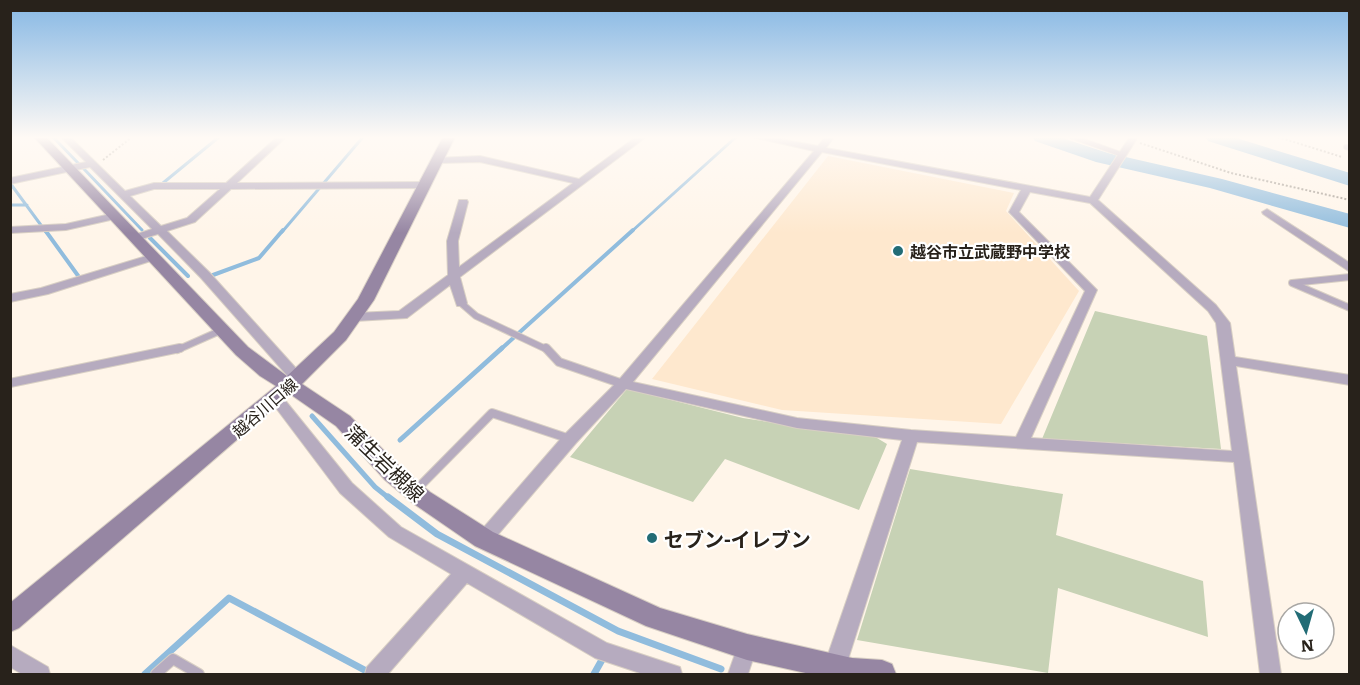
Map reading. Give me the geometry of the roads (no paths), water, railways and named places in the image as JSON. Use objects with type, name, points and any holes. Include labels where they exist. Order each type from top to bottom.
[{"type":"main road","name":"蒲生岩槻線","points":[[82,169],[115,216],[135,238],[222,330],[267,372],[287,387],[319,403],[344,422],[393,474],[414,492],[484,538],[655,618],[747,647],[882,675]]},
{"type":"main road","name":"越谷川口線","points":[[10,620],[287,387],[318,358],[355,317],[378,279],[433,169]]},
{"type":"street","points":[[10,181],[71,169]]},
{"type":"street","points":[[84,169],[125,194],[205,275],[287,387],[346,488],[395,532],[603,651],[672,675]]},
{"type":"street","points":[[135,238],[191,220],[248,169]]},
{"type":"street","points":[[523,169],[580,182]]},
{"type":"street","points":[[355,317],[402,315],[598,169]]},
{"type":"street","points":[[484,538],[570,439],[623,384],[802,169]]},
{"type":"street","points":[[923,169],[1093,201],[1212,308],[1223,323],[1271,675]]},
{"type":"street","points":[[1093,201],[1115,169]]},
{"type":"street","points":[[125,194],[154,186],[424,186]]},
{"type":"street","points":[[1021,443],[1092,290],[1014,212],[1027,189]]},
{"type":"street","points":[[461,303],[453,275],[450,248],[463,202]]},
{"type":"street","points":[[1267,213],[1350,269]]},
{"type":"street","points":[[10,230],[66,227],[115,216]]},
{"type":"street","points":[[10,298],[44,291],[153,257]]},
{"type":"street","points":[[1228,360],[1350,380]]},
{"type":"street","points":[[623,384],[797,423],[911,436],[1241,457]]},
{"type":"street","points":[[835,666],[911,436]]},
{"type":"street","points":[[375,675],[464,573]]},
{"type":"street","points":[[738,675],[747,647]]},
{"type":"street","points":[[10,655],[40,675]]},
{"type":"lane","points":[[1350,277],[1292,283],[1350,308]]},
{"type":"lane","points":[[461,303],[476,316],[547,349],[559,362],[623,384]]},
{"type":"lane","points":[[10,383],[174,351],[222,330]]},
{"type":"lane","points":[[414,492],[492,413],[570,439]]},
{"type":"lane","points":[[156,675],[173,659],[199,675]]},
{"type":"waterway","points":[[84,169],[142,230]]},
{"type":"waterway","points":[[163,183],[180,169]]},
{"type":"waterway","points":[[282,232],[336,169]]},
{"type":"waterway","points":[[631,232],[701,169]]},
{"type":"waterway","points":[[1152,169],[1215,183],[1350,221]]},
{"type":"waterway","points":[[1315,169],[1350,180]]},
{"type":"waterway","points":[[10,183],[26,205]]},
{"type":"waterway","points":[[10,205],[26,205]]},
{"type":"waterway","points":[[26,205],[46,232]]},
{"type":"waterway","points":[[45,230],[79,277]]},
{"type":"waterway","points":[[213,275],[259,258],[283,230]]},
{"type":"waterway","points":[[500,350],[633,230]]},
{"type":"waterway","points":[[150,238],[188,276]]},
{"type":"waterway","points":[[400,440],[502,348]]},
{"type":"waterway","points":[[312,416],[375,487],[390,499]]},
{"type":"waterway","points":[[388,497],[437,534],[618,631],[721,669]]},
{"type":"waterway","points":[[145,674],[229,598],[372,674]]},
{"type":"waterway","points":[[594,674],[603,658]]},
{"type":"place","name":"越谷市立武蔵野中学校","points":[[898,251]]},
{"type":"place","name":"セブン-イレブン","points":[[652,538]]}]
